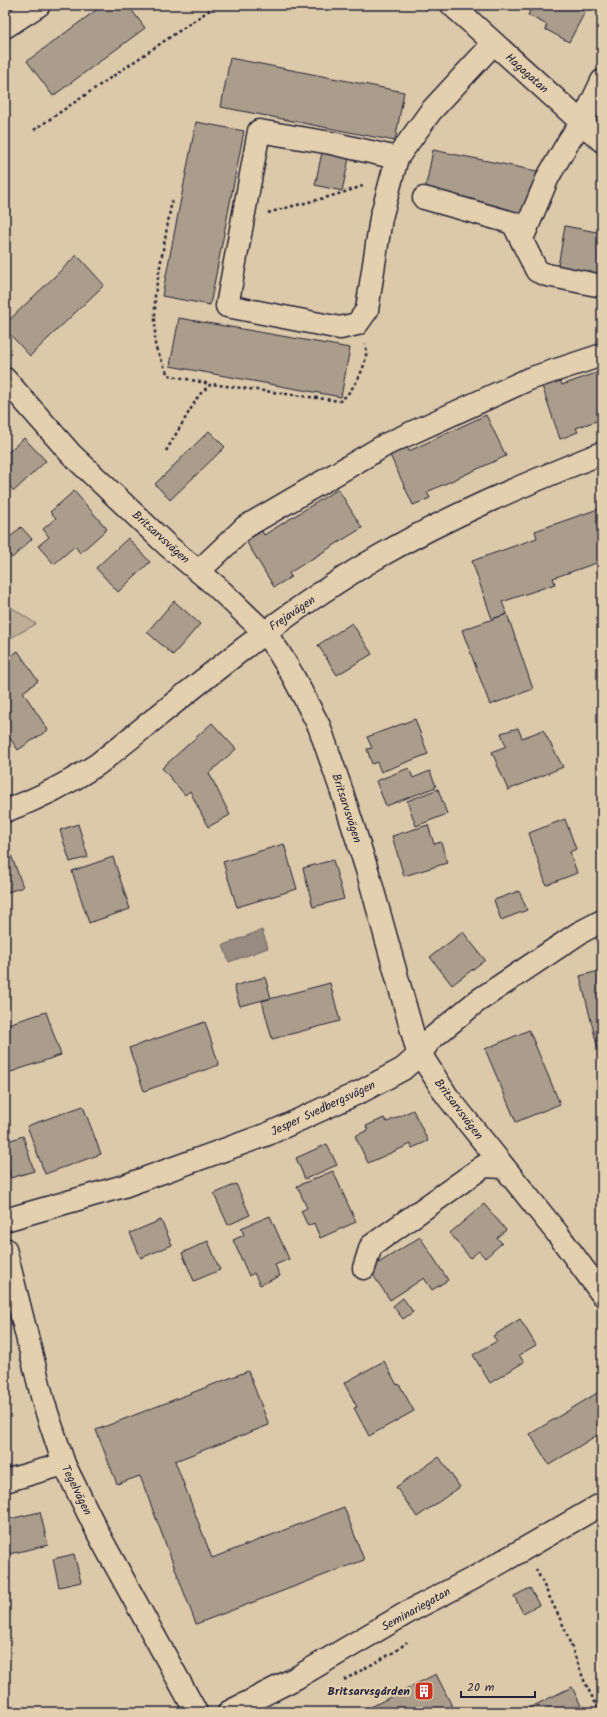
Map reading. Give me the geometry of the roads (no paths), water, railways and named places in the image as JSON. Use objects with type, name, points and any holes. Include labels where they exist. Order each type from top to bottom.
[{"type":"street","points":[[5,27],[39,5]]},
{"type":"street","name":"Hagagatan","points":[[452,5],[602,141]]},
{"type":"street","points":[[394,167],[331,143],[259,130],[227,306],[340,328],[357,324],[366,310],[381,218],[394,167],[432,111],[494,43]]},
{"type":"street","points":[[522,239],[548,177],[570,139],[582,123],[602,81]]},
{"type":"street","points":[[424,198],[513,223],[537,271],[547,275],[602,286]]},
{"type":"street","points":[[199,572],[245,527],[387,444],[529,379],[602,355]]},
{"type":"street","name":"Britsarvsvägen","points":[[5,379],[71,454],[168,546],[216,586],[264,632],[294,676],[321,733],[368,873],[408,1021],[420,1054],[447,1096],[602,1293]]},
{"type":"street","name":"Frejavägen","points":[[5,811],[30,802],[81,775],[98,764],[264,632],[377,558],[443,522],[602,453]]},
{"type":"street","name":"Jesper Svedbergsvägen","points":[[5,1220],[124,1186],[268,1134],[362,1091],[403,1069],[420,1054],[431,1039],[476,1002],[579,933],[602,921]]},
{"type":"street","points":[[364,1268],[371,1246],[484,1166],[504,1167]]},
{"type":"street","name":"Tegelvägen","points":[[5,1249],[44,1404],[64,1464],[100,1537],[196,1712]]},
{"type":"street","points":[[5,1481],[64,1464]]},
{"type":"street","name":"Seminariegatan","points":[[229,1712],[296,1678],[410,1611],[472,1579],[602,1504]]},
{"type":"place","name":"Britsarvsgården","points":[[424,1691]]}]
